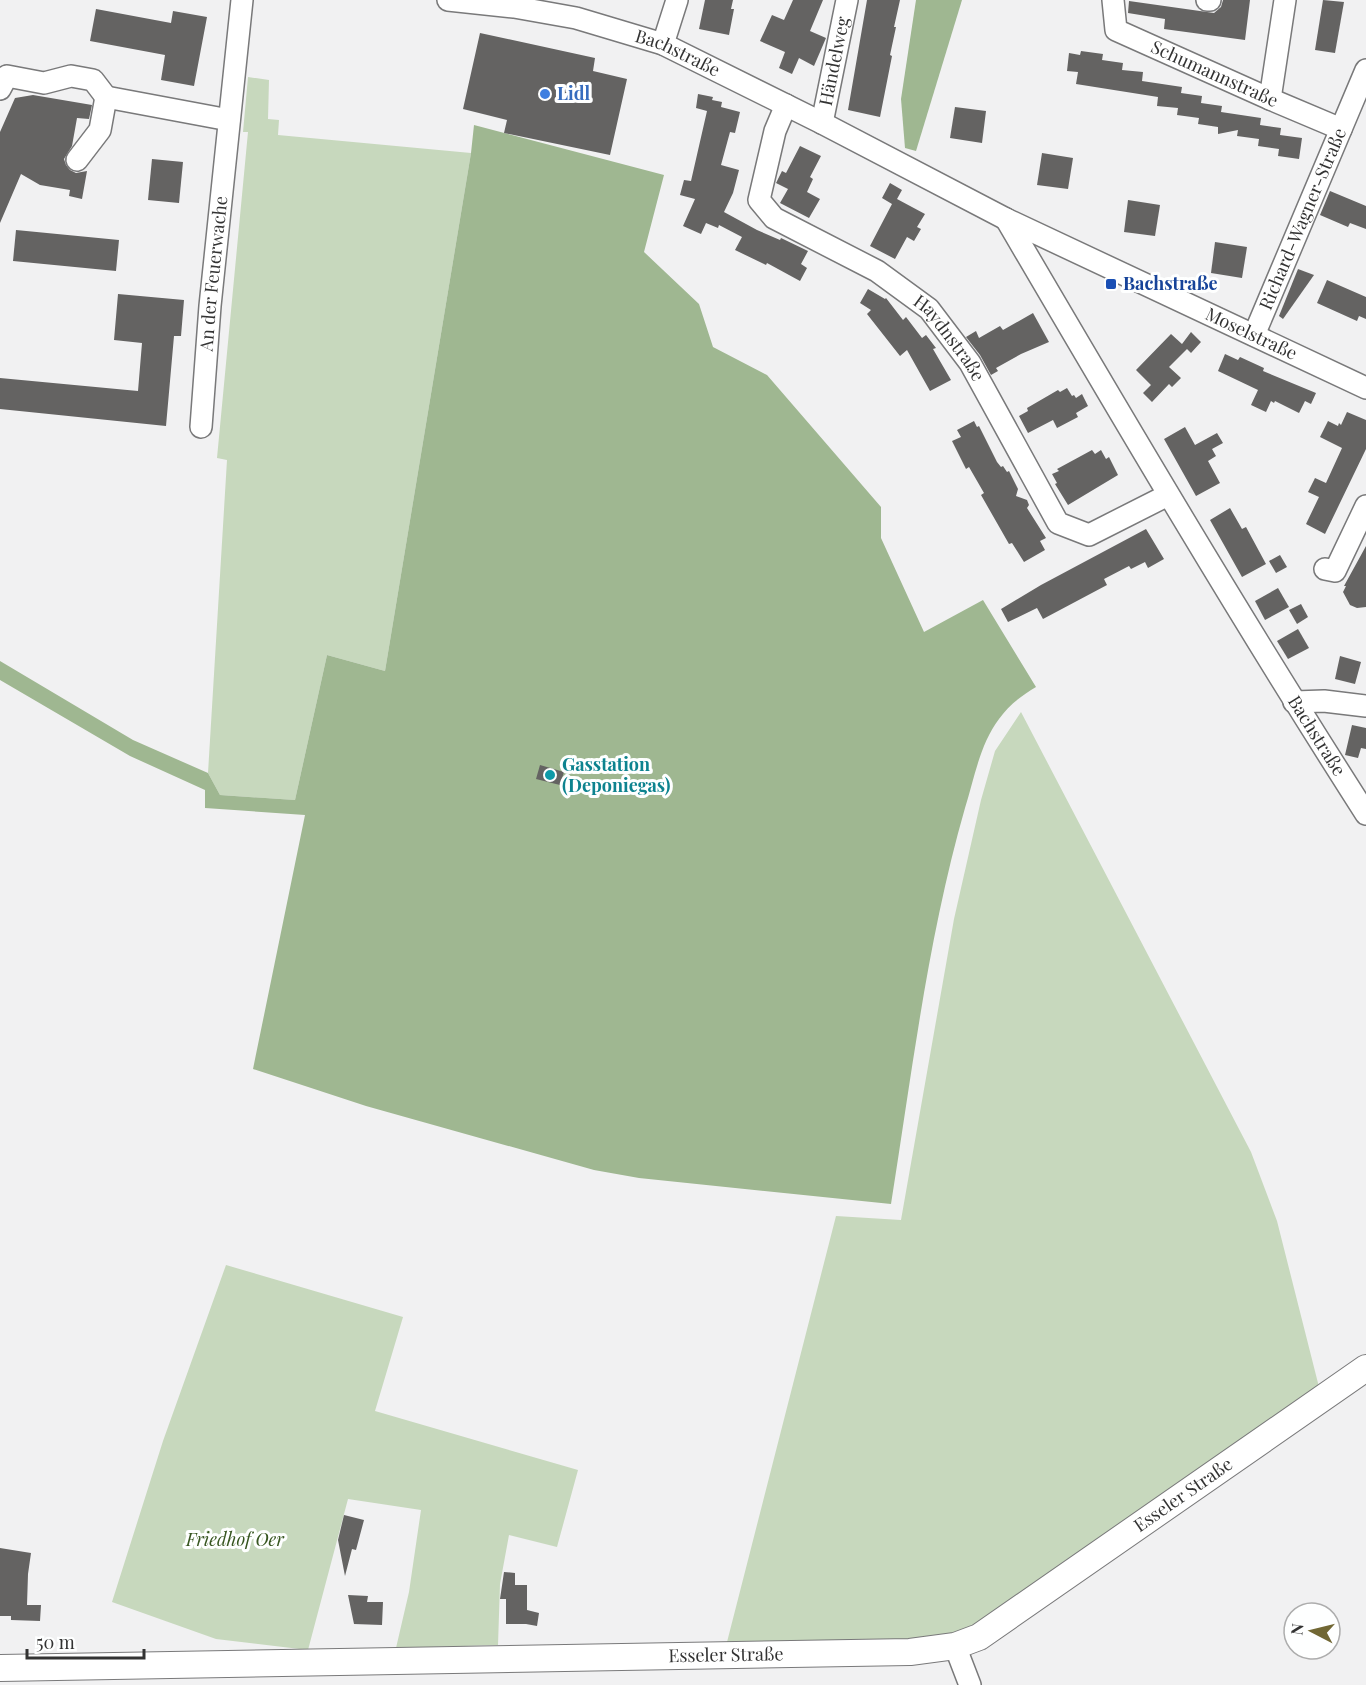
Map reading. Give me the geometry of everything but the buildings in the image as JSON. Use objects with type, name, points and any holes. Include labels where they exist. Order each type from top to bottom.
[{"type":"main road","name":"Esseler Straße","points":[[0,1668],[898,1653],[955,1646],[979,1637],[1366,1368]]},
{"type":"street","name":"An der Feuerwache","points":[[201,427],[210,306],[242,0]]},
{"type":"street","name":"Bachstraße","points":[[448,0],[479,1],[576,18],[663,44],[822,123],[1006,219],[1168,495],[1294,702],[1366,814]]},
{"type":"street","points":[[663,44],[677,0]]},
{"type":"street","name":"Händelweg","points":[[822,123],[847,0]]},
{"type":"street","name":"Schumannstraße","points":[[1113,0],[1116,30],[1341,129]]},
{"type":"street","points":[[1270,99],[1285,0]]},
{"type":"street","name":"Richard-Wagner-Straße","points":[[1254,335],[1366,70]]},
{"type":"street","points":[[0,89],[7,76],[44,83],[71,76],[93,80],[106,97],[229,120]]},
{"type":"street","points":[[77,159],[100,130],[106,97]]},
{"type":"street","name":"Haydnstraße","points":[[786,105],[775,131],[759,200],[774,218],[877,271],[929,309],[970,363],[1058,522],[1089,535],[1168,495]]},
{"type":"street","name":"Moselstraße","points":[[1006,219],[1366,388]]},
{"type":"street","points":[[1325,569],[1335,571],[1366,506]]},
{"type":"street","points":[[1294,702],[1324,701],[1366,706]]},
{"type":"street","points":[[955,1646],[970,1685]]},
{"type":"green space","points":[[916,0],[962,0],[916,151],[905,148],[901,99]]},
{"type":"green space","points":[[248,77],[269,80],[268,119],[279,120],[278,135],[471,153],[385,671],[327,655],[295,800],[220,795],[208,773],[227,460],[217,458],[248,132],[243,132]]},
{"type":"green space","points":[[474,125],[664,175],[644,252],[699,304],[713,347],[767,375],[881,507],[881,538],[924,632],[983,600],[1036,687],[1011,705],[992,729],[978,762],[965,808],[931,955],[891,1204],[639,1178],[594,1170],[366,1106],[253,1069],[305,815],[205,808],[205,790],[130,756],[0,680],[0,661],[133,740],[208,773],[220,795],[295,800],[327,655],[385,671]]},
{"type":"green space","points":[[1021,712],[1251,1152],[1277,1221],[1320,1391],[975,1630],[903,1645],[726,1646],[836,1216],[901,1220],[954,919],[981,800],[995,751]]},
{"type":"green space","name":"Friedhof Oer","points":[[226,1265],[403,1317],[375,1411],[578,1470],[557,1547],[509,1535],[500,1584],[498,1645],[396,1648],[409,1592],[421,1510],[348,1499],[308,1650],[216,1639],[112,1602],[163,1441]]},
{"type":"place","name":"Lidl","points":[[545,94]]},
{"type":"place","name":"Bachstraße","points":[[1111,284]]},
{"type":"place","name":"Gasstation (Deponiegas)","points":[[550,775]]}]
